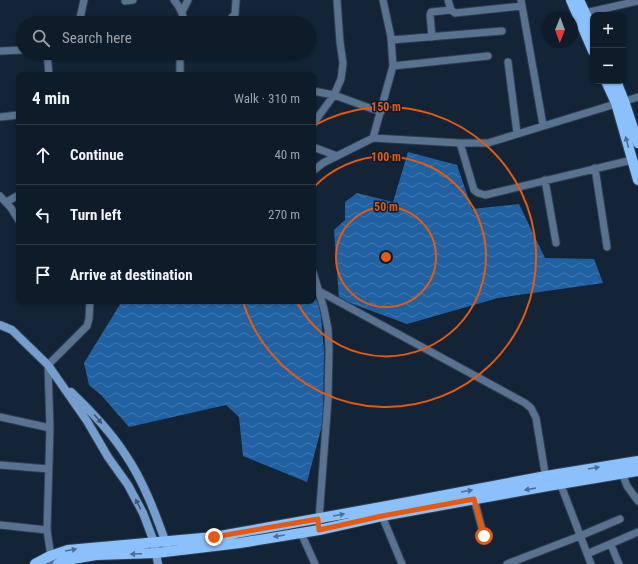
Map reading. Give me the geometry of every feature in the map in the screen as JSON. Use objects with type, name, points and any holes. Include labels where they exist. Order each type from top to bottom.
[{"type":"main road","points":[[571,0],[592,48]]},
{"type":"main road","points":[[579,0],[590,24]]},
{"type":"main road","points":[[608,84],[620,102],[638,143]]},
{"type":"main road","points":[[617,84],[632,160],[638,180]]},
{"type":"main road","points":[[35,564],[51,560],[75,550],[214,537],[621,468],[638,462]]},
{"type":"main road","points":[[621,468],[638,471]]},
{"type":"main road","points":[[58,564],[67,560],[96,555],[170,552],[240,543],[319,530],[382,516],[474,499],[547,481]]},
{"type":"street","points":[[81,16],[84,0]]},
{"type":"street","points":[[174,0],[183,16]]},
{"type":"street","points":[[182,12],[188,0]]},
{"type":"street","points":[[233,16],[235,14],[236,0]]},
{"type":"street","points":[[316,120],[334,95],[341,79],[343,63],[337,0]]},
{"type":"street","points":[[373,138],[393,66],[391,40],[383,0]]},
{"type":"street","points":[[448,0],[451,10]]},
{"type":"street","points":[[496,0],[497,9]]},
{"type":"street","points":[[585,13],[638,1]]},
{"type":"street","points":[[432,37],[431,12],[451,10],[455,13],[497,9],[521,3],[543,125]]},
{"type":"street","points":[[391,40],[502,32]]},
{"type":"street","points":[[0,51],[16,50]]},
{"type":"street","points":[[393,66],[488,56]]},
{"type":"street","points":[[47,60],[48,72]]},
{"type":"street","points":[[180,60],[180,72]]},
{"type":"street","points":[[508,62],[517,133]]},
{"type":"street","points":[[316,92],[334,95],[381,112]]},
{"type":"street","points":[[316,169],[323,163],[373,138],[460,143],[488,143],[638,97]]},
{"type":"street","points":[[0,116],[16,115]]},
{"type":"street","points":[[460,143],[474,190],[485,195],[632,160]]},
{"type":"street","points":[[316,148],[337,156]]},
{"type":"street","points":[[595,168],[607,247]]},
{"type":"street","points":[[545,180],[556,243]]},
{"type":"street","points":[[0,196],[16,216]]},
{"type":"street","points":[[6,202],[16,197]]},
{"type":"street","points":[[316,282],[328,329],[329,349],[328,399],[318,519],[319,530]]},
{"type":"street","points":[[319,291],[525,403],[531,408],[536,418],[547,481]]},
{"type":"street","points":[[51,560],[48,530],[50,428],[48,365],[86,326],[89,319],[90,304]]},
{"type":"street","points":[[0,324],[12,330],[48,365],[87,421],[108,457],[128,484],[143,513],[154,542],[158,564]]},
{"type":"street","points":[[60,382],[96,416],[126,455],[159,522],[170,552]]},
{"type":"street","points":[[0,417],[50,428]]},
{"type":"street","points":[[0,465],[49,468]]},
{"type":"street","points":[[621,468],[627,486],[638,501]]},
{"type":"street","points":[[558,479],[591,564]]},
{"type":"street","points":[[474,499],[484,536]]},
{"type":"street","points":[[382,516],[402,564]]},
{"type":"street","points":[[508,564],[620,519]]},
{"type":"street","points":[[0,525],[48,530]]},
{"type":"street","points":[[301,532],[315,564]]},
{"type":"street","points":[[587,554],[638,532]]},
{"type":"street","points":[[610,545],[619,564]]},
{"type":"water","points":[[408,152],[457,165],[472,209],[519,204],[545,258],[594,259],[603,283],[498,298],[407,324],[339,299],[334,230],[345,220],[345,202],[357,193],[393,202]]},
{"type":"water","points":[[316,299],[320,305],[324,351],[323,422],[307,482],[243,456],[239,417],[226,405],[129,427],[101,395],[89,385],[84,363],[120,304],[316,304]]},
{"type":"route","points":[[214,537],[318,519],[319,530],[382,516],[474,499],[484,536]]}]
